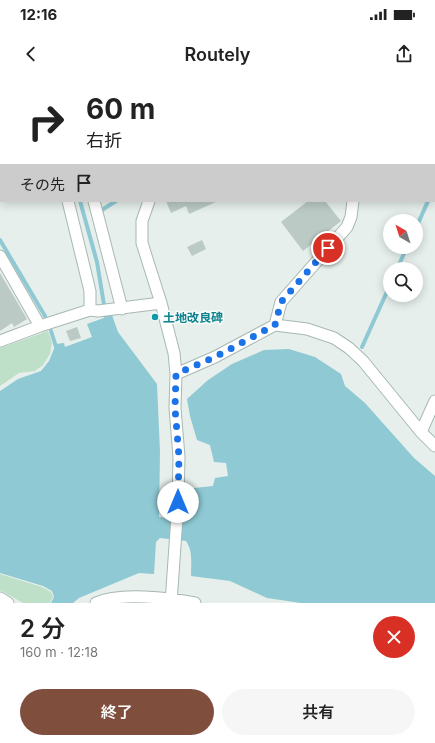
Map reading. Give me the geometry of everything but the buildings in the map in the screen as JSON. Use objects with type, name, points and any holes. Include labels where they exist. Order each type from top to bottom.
[{"type":"street","points":[[68,202],[94,311]]},
{"type":"street","points":[[94,202],[120,309]]},
{"type":"street","points":[[149,202],[142,221],[142,243],[161,303],[174,353],[176,374],[175,408],[179,457],[178,502],[171,601]]},
{"type":"street","points":[[275,325],[281,302],[347,227],[351,217],[353,202]]},
{"type":"street","points":[[0,256],[40,326]]},
{"type":"street","points":[[0,341],[40,326],[94,311],[161,303]]},
{"type":"street","points":[[176,374],[215,357],[275,325],[307,328],[334,338],[349,348],[363,361],[421,432],[435,446]]},
{"type":"street","points":[[421,432],[435,401]]},
{"type":"street","points":[[96,603],[102,600],[118,597],[195,603]]},
{"type":"street","points":[[0,598],[8,603]]},
{"type":"green space","points":[[48,331],[52,343],[50,354],[43,365],[35,371],[19,373],[0,386],[0,348]]},
{"type":"green space","points":[[0,574],[42,587],[51,592],[53,597],[50,603],[23,603],[0,590]]},
{"type":"water","points":[[112,315],[118,332],[157,384],[160,452],[159,517],[190,520],[194,488],[213,486],[215,478],[228,476],[226,463],[214,462],[210,445],[197,440],[187,399],[208,380],[232,364],[264,350],[289,349],[315,357],[341,374],[345,386],[365,403],[414,458],[435,476],[435,603],[301,603],[267,598],[230,581],[191,576],[191,553],[186,541],[160,538],[156,542],[154,574],[139,573],[79,598],[73,603],[51,603],[54,597],[52,591],[43,586],[0,573],[0,391],[18,379],[41,371],[49,361],[56,344],[64,343],[65,347],[92,337],[87,324]]},
{"type":"waterway","points":[[80,202],[97,262],[106,317],[105,322]]},
{"type":"waterway","points":[[102,210],[114,202]]},
{"type":"waterway","points":[[422,214],[428,202]]},
{"type":"waterway","points":[[0,240],[45,316]]},
{"type":"waterway","points":[[400,262],[404,254]]},
{"type":"waterway","points":[[362,347],[383,300]]},
{"type":"waterway","points":[[51,331],[57,350]]},
{"type":"place","name":"土地改良碑","points":[[155,317]]},
{"type":"route","points":[[178,502],[179,457],[175,408],[176,374],[215,357],[275,325],[281,302],[328,248]]}]
